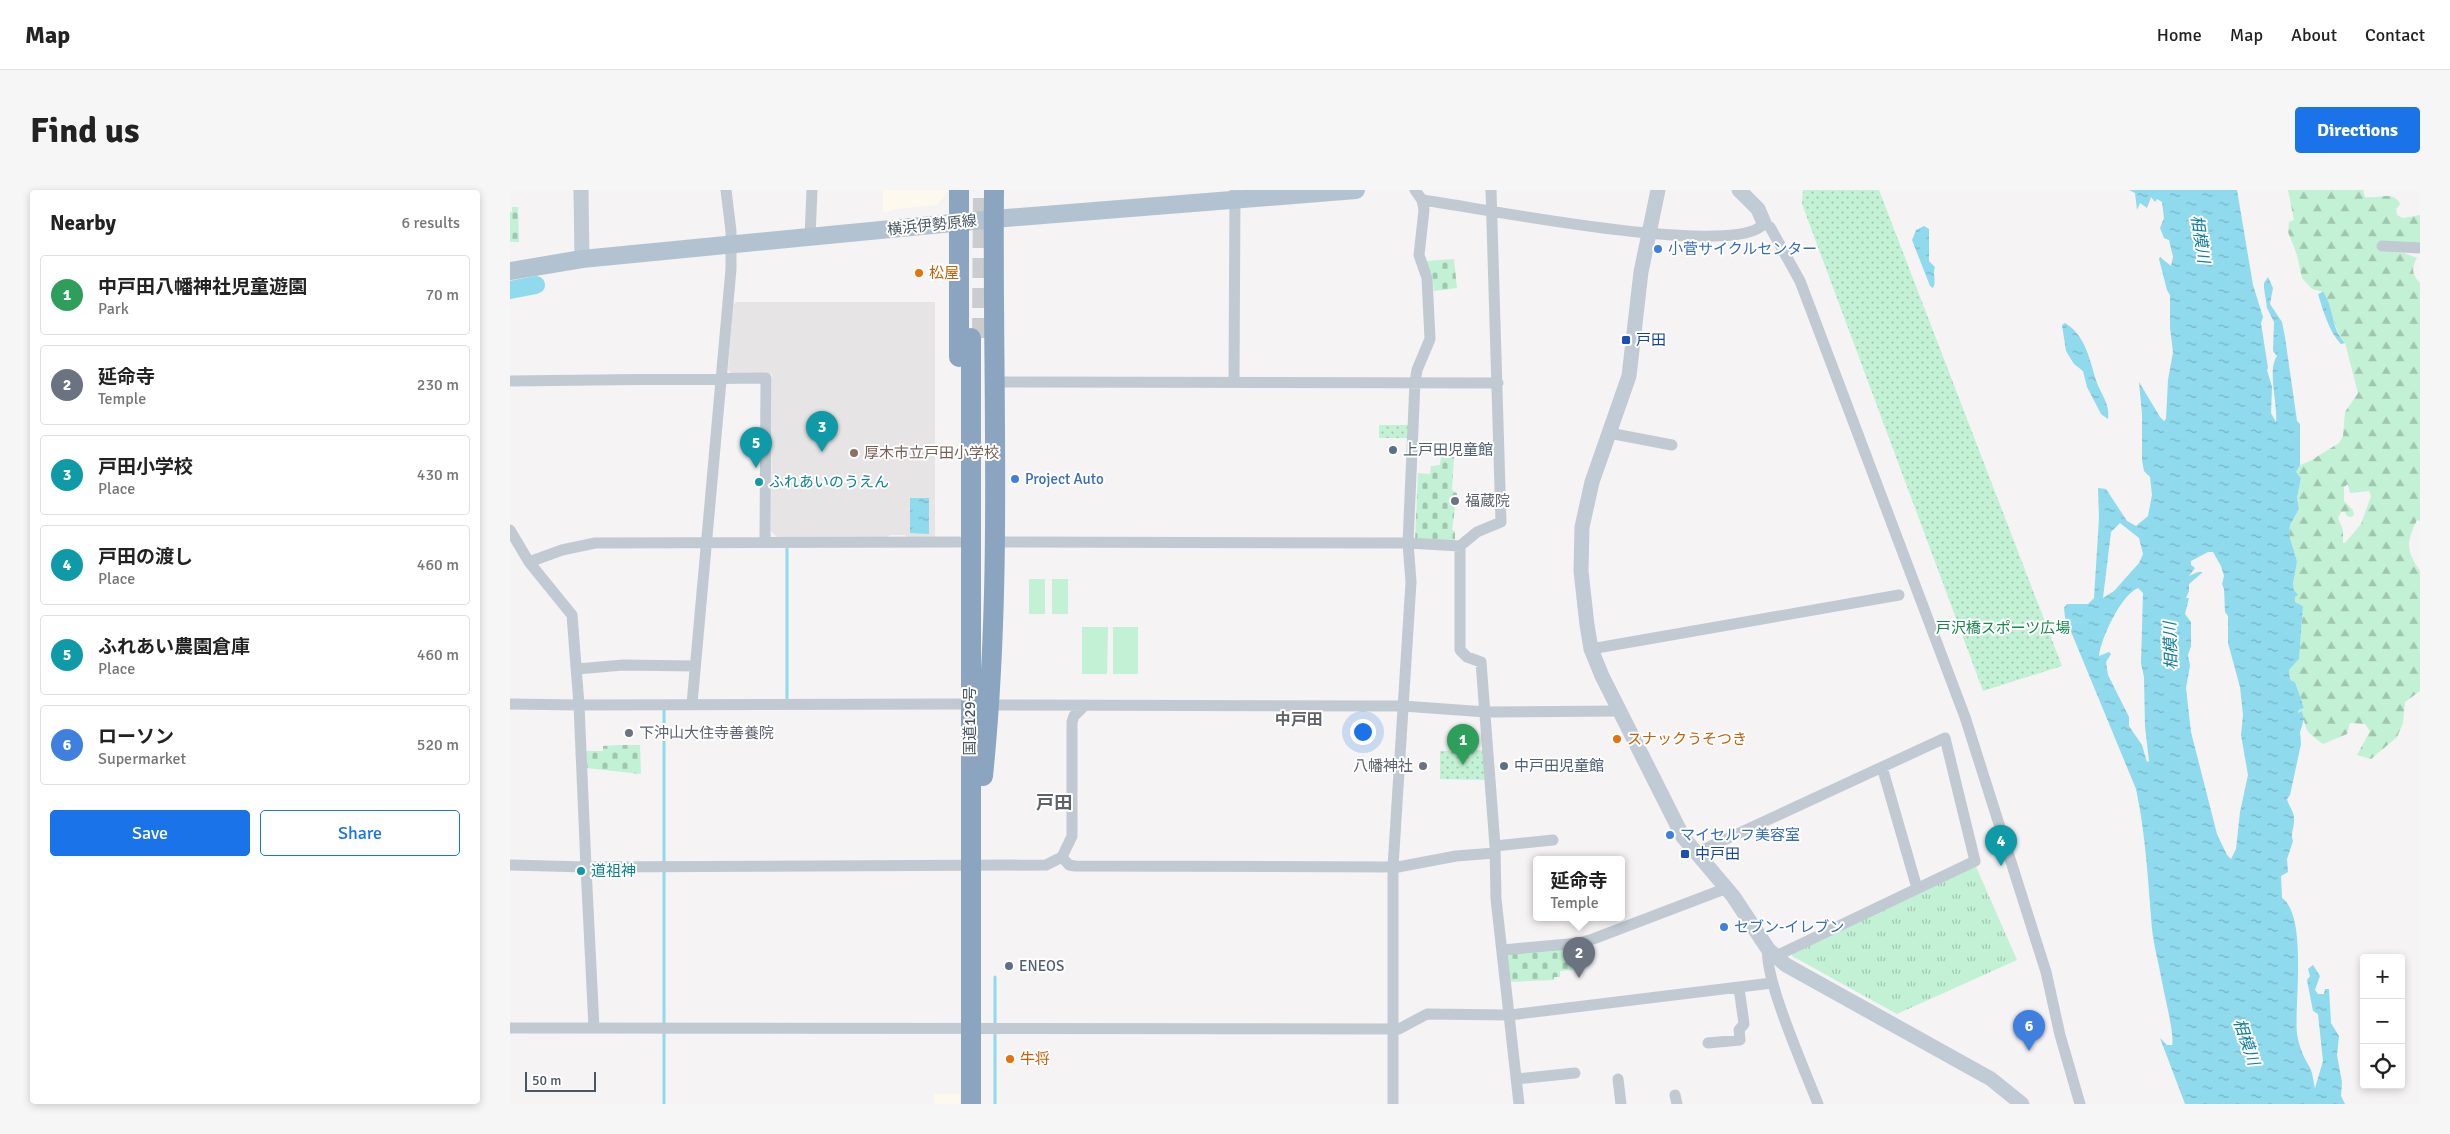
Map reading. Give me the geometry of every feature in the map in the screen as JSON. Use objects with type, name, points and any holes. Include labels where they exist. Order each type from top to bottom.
[{"type":"highway","points":[[959,190],[960,542],[963,704],[977,776]]},
{"type":"highway","points":[[977,776],[990,705],[995,542],[994,190]]},
{"type":"highway","name":"国道129号","points":[[977,338],[977,866],[986,1028],[981,1104]]},
{"type":"highway","name":"国道129号","points":[[972,1104],[986,1028]]},
{"type":"main road","name":"横浜伊勢原線","points":[[510,271],[582,259],[994,218],[1235,195],[1356,190]]},
{"type":"street","points":[[581,190],[582,259]]},
{"type":"street","points":[[692,701],[732,245],[726,190]]},
{"type":"street","points":[[810,237],[812,190]]},
{"type":"street","points":[[1491,190],[1501,522],[1476,532],[1460,546],[1460,650],[1467,657],[1481,662],[1495,850],[1496,899],[1519,1104]]},
{"type":"street","points":[[1658,190],[1648,234],[1629,376],[1592,482],[1582,527],[1581,571],[1591,649],[1682,837],[1727,888],[1772,952],[1786,964],[1991,1079],[2022,1104]]},
{"type":"street","points":[[1739,190],[1758,209],[1800,281],[1956,693],[2046,972],[2062,1045],[2080,1104]]},
{"type":"street","points":[[1234,382],[1235,195]]},
{"type":"street","points":[[1394,1104],[1393,867],[1411,582],[1408,543],[1415,382],[1417,370],[1430,339],[1427,278],[1419,255],[1424,217],[1419,195],[1492,211],[1648,234],[1682,236],[1728,235],[1756,230],[1767,225]]},
{"type":"street","points":[[2382,246],[2420,248]]},
{"type":"street","points":[[510,381],[766,378],[765,542]]},
{"type":"street","points":[[994,382],[1498,383]]},
{"type":"street","points":[[1609,433],[1658,445],[1672,445]]},
{"type":"street","points":[[510,530],[528,562],[572,615],[579,705],[594,1028]]},
{"type":"street","points":[[528,562],[562,550],[595,543],[960,542]]},
{"type":"street","points":[[995,542],[1408,543],[1460,546]]},
{"type":"street","points":[[1591,649],[1899,595]]},
{"type":"street","points":[[577,669],[623,665],[694,666]]},
{"type":"street","points":[[510,704],[664,704],[692,701],[963,704]]},
{"type":"street","points":[[990,705],[1404,706],[1486,712],[1620,711]]},
{"type":"street","points":[[510,865],[586,867],[1040,866],[1062,857],[1072,836],[1072,722],[1074,716],[1085,705]]},
{"type":"street","points":[[1696,854],[1945,738],[1975,861],[1772,952],[1766,957],[1772,983],[1818,1104]]},
{"type":"street","points":[[1882,766],[1917,888]]},
{"type":"street","points":[[1062,857],[1069,865],[1075,866],[1393,867],[1553,840]]},
{"type":"street","points":[[1503,950],[1578,943],[1593,939],[1727,888]]},
{"type":"street","points":[[510,1028],[1394,1029],[1404,1028],[1427,1014],[1510,1015],[1772,983]]},
{"type":"street","points":[[1708,1043],[1740,1044],[1739,1030],[1744,1024],[1739,988]]},
{"type":"street","points":[[1517,1080],[1570,1071]]},
{"type":"street","points":[[1617,1086],[1621,1104]]},
{"type":"shaded area","points":[[883,190],[949,190],[937,205],[897,209],[883,213]]},
{"type":"shaded area","name":"厚木市立戸田小学校","points":[[736,302],[935,302],[935,537],[908,538],[905,535],[890,535],[886,538],[778,538],[771,531],[772,374],[731,373],[728,370],[733,305]]},
{"type":"shaded area","points":[[934,1094],[960,1094],[960,1104],[934,1104]]},
{"type":"green space","name":"戸沢橋スポーツ広場","points":[[1803,190],[1879,190],[2062,666],[1983,691],[1802,204]]},
{"type":"green space","points":[[2288,190],[2363,190],[2365,197],[2394,197],[2400,204],[2396,209],[2397,215],[2403,218],[2420,215],[2420,249],[2380,251],[2404,253],[2417,258],[2413,271],[2420,283],[2420,521],[2417,520],[2413,528],[2409,546],[2412,558],[2420,571],[2420,691],[2405,702],[2403,723],[2397,737],[2371,759],[2357,755],[2370,731],[2365,724],[2350,723],[2347,734],[2323,744],[2309,733],[2302,711],[2298,713],[2299,710],[2304,708],[2295,682],[2290,680],[2289,670],[2299,659],[2303,606],[2295,602],[2293,578],[2297,561],[2289,535],[2290,525],[2299,509],[2297,498],[2301,478],[2296,472],[2300,465],[2339,443],[2343,436],[2345,412],[2358,393],[2345,343],[2340,338],[2325,296],[2323,292],[2312,289],[2302,278],[2297,255],[2288,232],[2289,222],[2294,220]],"holes":[[[2348,484],[2350,493],[2369,491],[2371,496],[2361,524],[2343,543],[2343,530],[2338,518],[2341,512],[2345,512],[2347,516],[2351,517],[2354,515],[2353,510],[2344,501],[2344,487]]]},
{"type":"green space","points":[[512,207],[518,207],[519,242],[510,242],[510,212],[512,212]]},
{"type":"green space","points":[[1454,259],[1457,288],[1434,291],[1432,275],[1426,261]]},
{"type":"green space","points":[[1379,425],[1409,425],[1409,438],[1379,438]]},
{"type":"green space","points":[[1441,457],[1454,457],[1452,490],[1457,493],[1452,530],[1455,531],[1455,544],[1415,541],[1418,473],[1430,474],[1431,466],[1440,465]]},
{"type":"green space","points":[[1029,579],[1045,579],[1045,614],[1029,614]]},
{"type":"green space","points":[[1052,579],[1068,579],[1068,614],[1052,614]]},
{"type":"green space","points":[[1082,627],[1108,627],[1107,674],[1082,674]]},
{"type":"green space","points":[[1113,627],[1138,627],[1138,674],[1113,674]]},
{"type":"green space","points":[[640,745],[641,774],[586,768],[585,751],[603,751],[603,746]]},
{"type":"green space","points":[[1485,750],[1488,780],[1440,779],[1440,751]]},
{"type":"green space","points":[[1974,862],[2017,960],[1897,1014],[1792,956],[1791,951]]},
{"type":"green space","points":[[1578,947],[1580,969],[1560,971],[1560,977],[1554,977],[1554,980],[1510,982],[1507,954]]},
{"type":"water","name":"相模川","points":[[2129,190],[2237,190],[2253,285],[2263,317],[2261,323],[2267,370],[2272,387],[2271,413],[2276,422],[2273,370],[2277,356],[2273,351],[2274,322],[2267,308],[2264,288],[2264,283],[2268,277],[2273,288],[2270,304],[2282,322],[2297,421],[2300,424],[2300,465],[2296,472],[2301,478],[2297,498],[2299,509],[2290,525],[2289,535],[2297,561],[2293,584],[2294,590],[2298,595],[2295,597],[2295,602],[2303,606],[2299,659],[2289,670],[2290,680],[2295,682],[2304,708],[2299,710],[2298,713],[2302,711],[2304,719],[2300,732],[2301,744],[2290,795],[2287,799],[2293,812],[2294,824],[2293,841],[2287,859],[2288,872],[2281,876],[2282,898],[2290,908],[2295,923],[2298,962],[2297,1034],[2300,1047],[2311,1071],[2315,1088],[2323,1061],[2318,1014],[2313,1011],[2307,980],[2310,976],[2308,969],[2313,965],[2320,976],[2315,990],[2318,994],[2324,994],[2325,989],[2329,989],[2331,1023],[2339,1036],[2337,1055],[2342,1082],[2341,1096],[2345,1104],[2185,1104],[2160,1038],[2167,1045],[2172,1045],[2171,1024],[2153,936],[2144,842],[2136,789],[2065,617],[2064,608],[2067,604],[2088,604],[2094,598],[2099,518],[2098,488],[2106,489],[2127,521],[2136,526],[2148,516],[2152,495],[2150,477],[2144,471],[2142,460],[2142,414],[2139,382],[2160,417],[2164,421],[2166,419],[2168,380],[2173,352],[2170,328],[2170,295],[2159,259],[2160,257],[2171,266],[2173,257],[2169,240],[2164,238],[2160,228],[2164,218],[2162,202],[2157,199],[2155,202],[2151,197],[2147,208],[2140,203],[2137,210],[2135,193]],"holes":[[[2120,523],[2139,538],[2143,554],[2139,563],[2114,591],[2103,598],[2111,532]],[[2208,552],[2213,552],[2221,566],[2224,576],[2222,584],[2225,612],[2228,616],[2228,643],[2240,687],[2243,715],[2241,735],[2248,775],[2240,812],[2236,849],[2231,859],[2227,855],[2217,834],[2191,732],[2186,688],[2190,666],[2188,655],[2191,646],[2191,622],[2185,614],[2189,598],[2186,598],[2189,584],[2203,572],[2189,576],[2195,568],[2191,565],[2191,561]],[[2138,588],[2143,593],[2141,663],[2144,677],[2145,727],[2149,761],[2147,762],[2142,745],[2129,726],[2129,717],[2108,675],[2106,662],[2111,654],[2109,652],[2099,656],[2113,618],[2125,599]]]},
{"type":"water","points":[[1924,226],[1929,229],[1929,261],[1935,267],[1935,283],[1933,288],[1930,286],[1912,240],[1916,230]]},
{"type":"water","points":[[2323,292],[2327,298],[2337,332],[2345,343],[2341,344],[2337,339],[2327,320],[2318,294]]},
{"type":"water","points":[[2065,323],[2078,334],[2083,342],[2097,383],[2107,404],[2108,419],[2101,414],[2087,387],[2083,371],[2074,364],[2066,351],[2062,325]]},
{"type":"water","points":[[910,498],[929,498],[929,534],[910,533]]},
{"type":"waterway","points":[[510,290],[536,285]]},
{"type":"waterway","points":[[787,549],[787,700]]},
{"type":"waterway","points":[[664,706],[664,1022]]},
{"type":"waterway","points":[[995,977],[995,1104]]},
{"type":"waterway","points":[[664,1032],[664,1104]]},
{"type":"tunnel","points":[[982,338],[983,190]]},
{"type":"place","name":"小菅サイクルセンター","points":[[1658,249]]},
{"type":"place","name":"松屋","points":[[919,273]]},
{"type":"place","name":"戸田","points":[[1626,340]]},
{"type":"place","name":"上戸田児童館","points":[[1393,450]]},
{"type":"place","name":"戸田小学校","points":[[822,452]]},
{"type":"place","name":"厚木市立戸田小学校","points":[[854,453]]},
{"type":"place","name":"ふれあい農園倉庫","points":[[756,468]]},
{"type":"place","name":"Project Auto","points":[[1015,479]]},
{"type":"place","name":"ふれあいのうえん","points":[[759,482]]},
{"type":"place","name":"福蔵院","points":[[1455,501]]},
{"type":"place","name":"下沖山大住寺善養院","points":[[629,733]]},
{"type":"place","name":"スナックうそつき","points":[[1617,739]]},
{"type":"place","name":"中戸田八幡神社児童遊園","points":[[1463,765]]},
{"type":"place","name":"八幡神社","points":[[1423,766]]},
{"type":"place","name":"中戸田児童館","points":[[1504,766]]},
{"type":"place","name":"マイセルフ美容室","points":[[1670,835]]},
{"type":"place","name":"中戸田","points":[[1685,854]]},
{"type":"place","name":"戸田の渡し","points":[[2001,866]]},
{"type":"place","name":"道祖神","points":[[581,871]]},
{"type":"place","name":"セブン-イレブン","points":[[1724,927]]},
{"type":"place","name":"ENEOS","points":[[1009,966]]},
{"type":"place","name":"延命寺","points":[[1579,978]]},
{"type":"place","name":"ローソン","points":[[2029,1051]]},
{"type":"place","name":"牛将","points":[[1010,1059]]},
{"type":"district","name":"中戸田","points":[[1299,720]]},
{"type":"district","name":"戸田","points":[[1054,803]]}]
